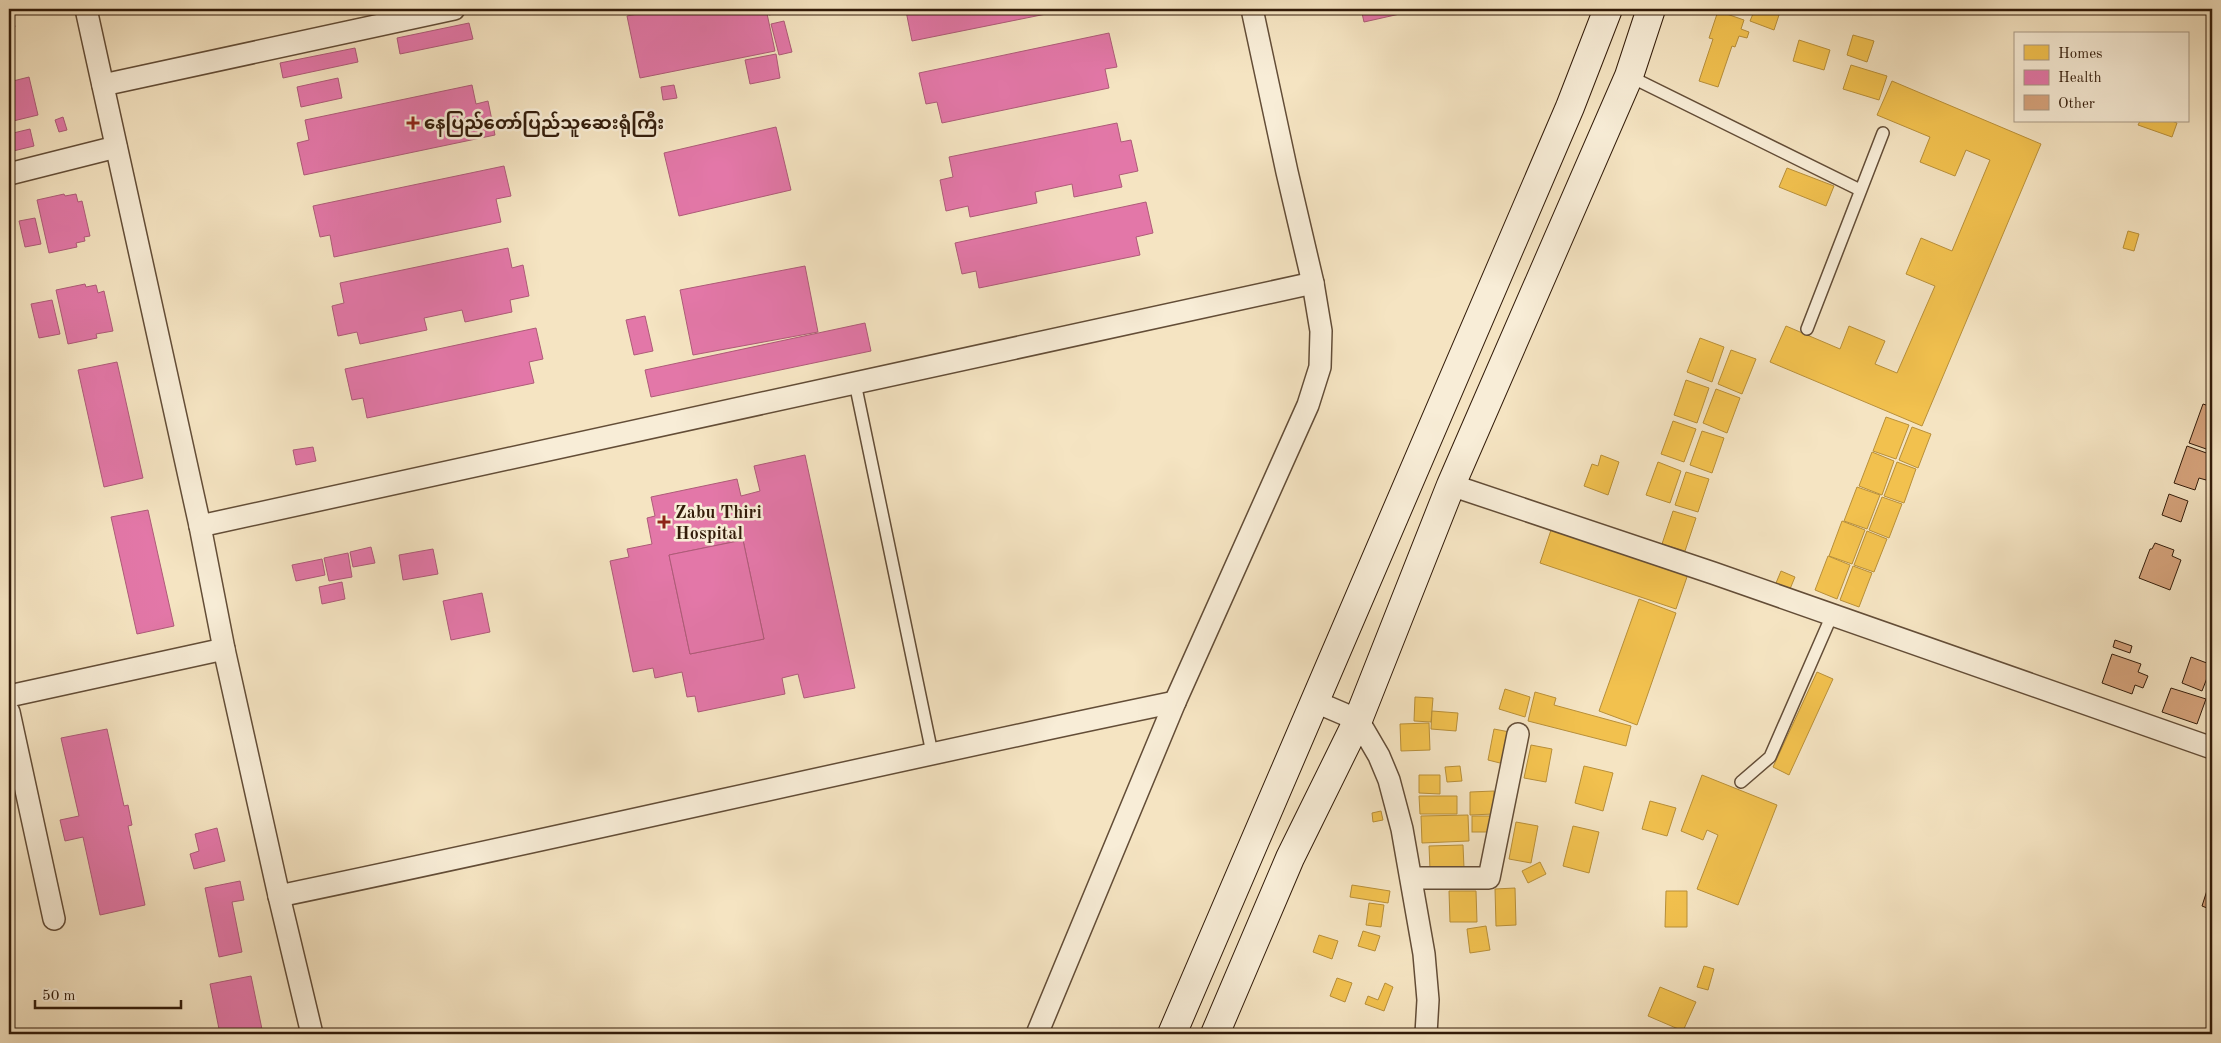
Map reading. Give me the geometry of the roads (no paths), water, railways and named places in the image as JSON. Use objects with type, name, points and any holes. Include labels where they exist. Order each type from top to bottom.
[{"type":"main road","points":[[1172,1034],[1570,107],[1608,9]]},
{"type":"main road","points":[[1215,1034],[1290,858],[1358,720],[1452,485],[1629,76],[1652,9]]},
{"type":"street","points":[[86,9],[200,526],[224,649],[312,1034]]},
{"type":"street","points":[[103,85],[454,9]]},
{"type":"street","points":[[1037,1034],[1175,702],[1308,405],[1315,384],[1322,345],[1313,283],[1252,9]]},
{"type":"street","points":[[9,174],[116,146]]},
{"type":"street","points":[[200,526],[1313,283]]},
{"type":"street","points":[[1452,485],[2212,748]]},
{"type":"street","points":[[9,696],[224,649]]},
{"type":"street","points":[[279,896],[499,850],[932,752],[1175,702]]},
{"type":"street","points":[[1316,702],[1358,720],[1380,756],[1389,780],[1402,828],[1424,954],[1428,1000],[1426,1034]]},
{"type":"street","points":[[9,712],[54,919]]},
{"type":"street","points":[[1412,878],[1489,878],[1518,734]]},
{"type":"lane","points":[[1629,76],[1860,190]]},
{"type":"lane","points":[[1807,329],[1882,133]]},
{"type":"lane","points":[[855,383],[932,752]]},
{"type":"lane","points":[[1741,782],[1770,757],[1832,615]]},
{"type":"place","name":"နေပြည်တော်ပြည်သူဆေးရုံကြီး","points":[[413,123]]},
{"type":"place","name":"Zabu Thiri Hospital","points":[[664,522]]}]
